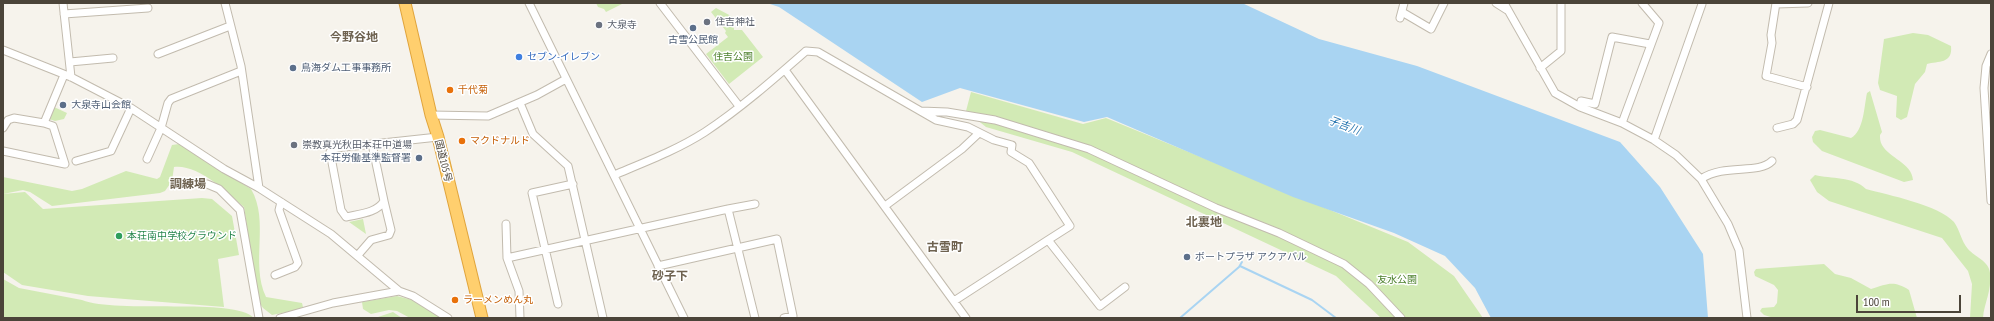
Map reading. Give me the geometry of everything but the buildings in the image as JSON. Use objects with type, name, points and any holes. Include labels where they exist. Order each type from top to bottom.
[{"type":"highway","name":"国道105号","points":[[405,3],[431,116],[438,137],[482,318]]},
{"type":"street","points":[[44,123],[68,76],[70,62],[63,3]]},
{"type":"street","points":[[225,3],[241,71],[260,188]]},
{"type":"street","points":[[529,3],[684,318]]},
{"type":"street","points":[[660,3],[739,106]]},
{"type":"street","points":[[1404,3],[1401,15],[1430,29],[1444,3]]},
{"type":"street","points":[[1496,3],[1509,12]]},
{"type":"street","points":[[1504,3],[1555,93],[1580,107],[1622,123],[1654,140],[1676,155],[1701,179],[1728,224],[1739,250],[1747,318]]},
{"type":"street","points":[[1540,68],[1561,51],[1561,3]]},
{"type":"street","points":[[1622,123],[1659,22],[1642,3]]},
{"type":"street","points":[[1807,87],[1766,76],[1776,4],[1808,3]]},
{"type":"street","points":[[1777,128],[1793,124],[1797,120],[1829,3]]},
{"type":"street","points":[[1654,140],[1702,4]]},
{"type":"street","points":[[64,14],[148,8]]},
{"type":"street","points":[[158,54],[230,26]]},
{"type":"street","points":[[1580,107],[1581,101],[1595,104],[1612,37],[1650,44]]},
{"type":"street","points":[[3,50],[68,76],[130,108],[224,169],[260,188],[331,234],[399,291],[413,296],[448,318]]},
{"type":"street","points":[[614,176],[686,143],[705,132],[785,70],[806,51],[818,52],[936,120],[968,127],[994,140],[1012,145],[1011,152],[1029,162],[1070,226],[954,301]]},
{"type":"street","points":[[1991,54],[1986,66],[1984,88],[1991,201]]},
{"type":"street","points":[[70,62],[113,58]]},
{"type":"street","points":[[785,70],[966,318]]},
{"type":"street","points":[[147,159],[161,128],[168,103],[172,99],[241,71]]},
{"type":"street","points":[[431,116],[488,116],[520,103],[566,78]]},
{"type":"street","points":[[520,103],[533,134],[568,166],[604,318]]},
{"type":"street","points":[[76,161],[111,150],[130,108]]},
{"type":"street","points":[[919,111],[947,112],[995,120],[1089,149],[1216,208],[1266,227],[1344,264],[1371,286],[1401,318]]},
{"type":"street","points":[[3,128],[8,120],[14,118],[53,126],[66,164],[3,151]]},
{"type":"street","points":[[885,206],[962,149],[979,132]]},
{"type":"street","points":[[384,201],[381,206],[366,213],[346,217],[341,210],[330,152],[336,148],[438,137]]},
{"type":"street","points":[[358,256],[366,244],[371,240],[389,235],[391,230],[372,144]]},
{"type":"street","points":[[1701,179],[1710,173],[1723,170],[1767,166],[1772,161]]},
{"type":"street","points":[[207,184],[219,189],[240,210],[258,318]]},
{"type":"street","points":[[558,304],[532,193],[573,184]]},
{"type":"street","points":[[275,275],[295,267],[298,263],[279,210],[281,202]]},
{"type":"street","points":[[507,258],[640,227],[755,204]]},
{"type":"street","points":[[728,209],[755,318]]},
{"type":"street","points":[[506,224],[507,258],[519,291],[520,318]]},
{"type":"street","points":[[658,266],[777,239],[793,316],[784,318]]},
{"type":"street","points":[[1048,240],[1100,306],[1124,287]]},
{"type":"street","points":[[280,318],[332,303],[399,291]]},
{"type":"green space","points":[[596,3],[622,4],[606,12],[604,9],[598,7]]},
{"type":"green space","name":"住吉公園","points":[[716,8],[733,17],[734,30],[742,30],[763,57],[729,84],[706,54],[728,37],[725,33],[726,31],[711,12]]},
{"type":"green space","points":[[1913,33],[1928,35],[1951,46],[1951,52],[1950,56],[1944,61],[1927,64],[1925,72],[1915,84],[1907,117],[1901,120],[1896,117],[1897,96],[1880,90],[1878,83],[1884,39]]},
{"type":"green space","points":[[1870,91],[1882,132],[1880,135],[1881,144],[1885,150],[1909,169],[1913,180],[1904,182],[1822,151],[1813,142],[1812,137],[1815,131],[1820,130],[1851,138],[1855,135],[1861,124],[1867,93]]},
{"type":"green space","name":"友水公園","points":[[971,92],[1083,124],[1106,118],[1408,242],[1454,276],[1483,318],[1381,318],[1336,276],[1072,152],[986,127],[966,111]]},
{"type":"green space","points":[[54,107],[67,113],[64,119],[55,121],[49,119]]},
{"type":"green space","points":[[179,144],[251,189],[256,201],[259,215],[260,270],[266,297],[302,303],[303,307],[297,310],[272,315],[263,308],[258,301],[244,207],[212,180],[193,170],[183,167],[174,167],[172,181],[165,191],[160,193],[52,206],[30,192],[23,190],[3,194],[3,177],[72,191],[82,189],[126,171],[157,179],[160,177],[172,145]]},
{"type":"green space","points":[[1815,175],[1855,182],[1866,189],[1925,206],[1947,216],[1958,228],[1968,249],[1984,262],[1989,269],[1990,286],[1983,318],[1970,318],[1972,284],[1968,271],[1942,238],[1829,201],[1817,192],[1810,180]]},
{"type":"green space","name":"本荘南中学校グラウンド","points":[[25,192],[43,209],[202,198],[212,199],[232,216],[239,255],[218,259],[224,307],[88,296],[22,285],[3,272],[3,194]]},
{"type":"green space","points":[[363,219],[366,234],[349,222]]},
{"type":"green space","points":[[1824,264],[1835,274],[1851,278],[1871,289],[1886,284],[1894,284],[1909,290],[1917,318],[1774,318],[1764,315],[1760,311],[1762,308],[1774,307],[1777,303],[1778,290],[1774,285],[1755,276],[1754,272],[1756,269]]},
{"type":"green space","points":[[3,279],[19,288],[99,304],[121,306],[224,308],[243,312],[254,318],[3,318]]},
{"type":"green space","points":[[397,296],[416,301],[443,318],[410,318],[397,311],[389,310],[371,314],[363,309],[362,302]]},
{"type":"green space","points":[[393,312],[402,318],[375,318]]},
{"type":"water","name":"子吉川","points":[[767,3],[1242,3],[1319,39],[1417,66],[1620,142],[1660,187],[1703,254],[1708,318],[1491,318],[1475,288],[1445,256],[1394,233],[1293,197],[1107,117],[1084,122],[960,88],[922,102],[779,7]]},
{"type":"waterway","points":[[1180,318],[1239,267],[1242,262]]},
{"type":"waterway","points":[[1240,266],[1312,300],[1336,318]]},
{"type":"place","name":"住吉神社","points":[[707,22]]},
{"type":"place","name":"大泉寺","points":[[599,25]]},
{"type":"place","name":"古雪公民館","points":[[693,28]]},
{"type":"place","name":"セブン-イレブン","points":[[519,57]]},
{"type":"place","name":"鳥海ダム工事事務所","points":[[293,68]]},
{"type":"place","name":"千代菊","points":[[450,90]]},
{"type":"place","name":"大泉寺山会館","points":[[63,105]]},
{"type":"place","name":"マクドナルド","points":[[462,141]]},
{"type":"place","name":"崇教真光秋田本荘中道場","points":[[294,145]]},
{"type":"place","name":"本荘労働基準監督署","points":[[419,158]]},
{"type":"place","name":"本荘南中学校グラウンド","points":[[119,236]]},
{"type":"place","name":"ボートプラザ アクアパル","points":[[1187,257]]},
{"type":"place","name":"ラーメンめん丸","points":[[455,300]]},
{"type":"district","name":"今野谷地","points":[[354,38]]},
{"type":"district","name":"調練場","points":[[188,185]]},
{"type":"district","name":"北裏地","points":[[1204,223]]},
{"type":"district","name":"古雪町","points":[[945,248]]},
{"type":"district","name":"砂子下","points":[[670,277]]}]
